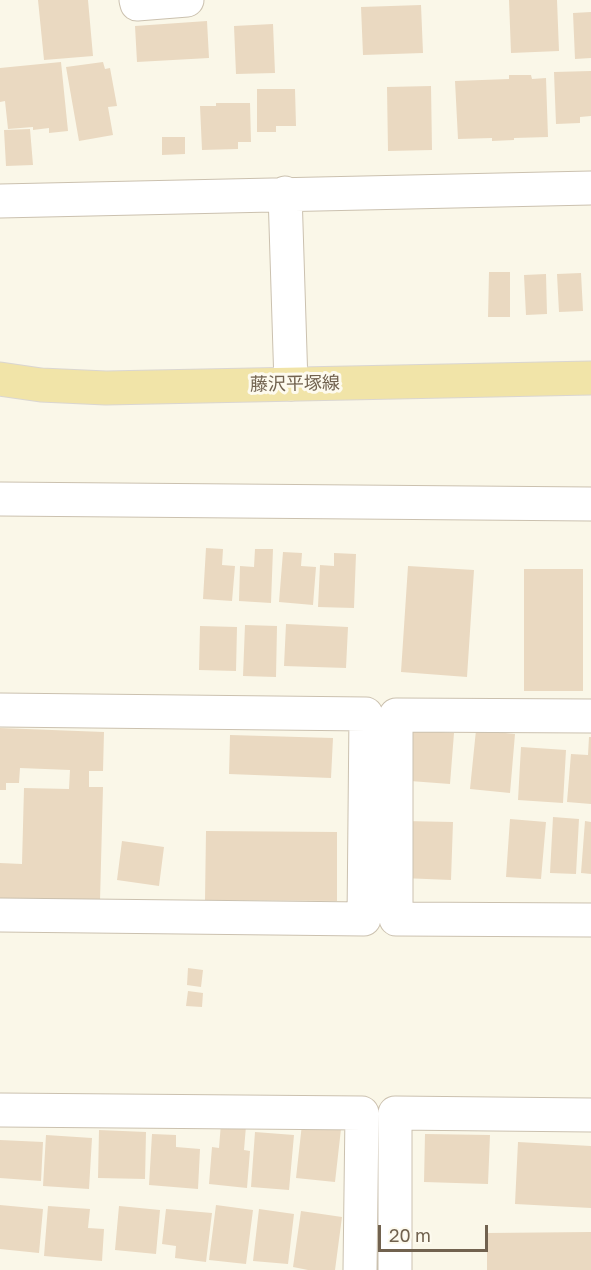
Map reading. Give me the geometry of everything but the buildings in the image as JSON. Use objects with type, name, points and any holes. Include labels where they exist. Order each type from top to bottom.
[{"type":"main road","name":"藤沢平塚線","points":[[0,379],[41,385],[106,388],[591,378]]},
{"type":"street","points":[[136,0],[137,4],[187,0]]},
{"type":"street","points":[[0,201],[591,188]]},
{"type":"street","points":[[285,193],[291,384]]},
{"type":"street","points":[[0,500],[591,504]]},
{"type":"street","points":[[0,710],[366,714],[364,919],[0,915]]},
{"type":"street","points":[[591,716],[396,715],[396,919],[591,920]]},
{"type":"street","points":[[0,1110],[362,1113],[360,1270]]},
{"type":"street","points":[[395,1270],[395,1113],[591,1115]]}]
